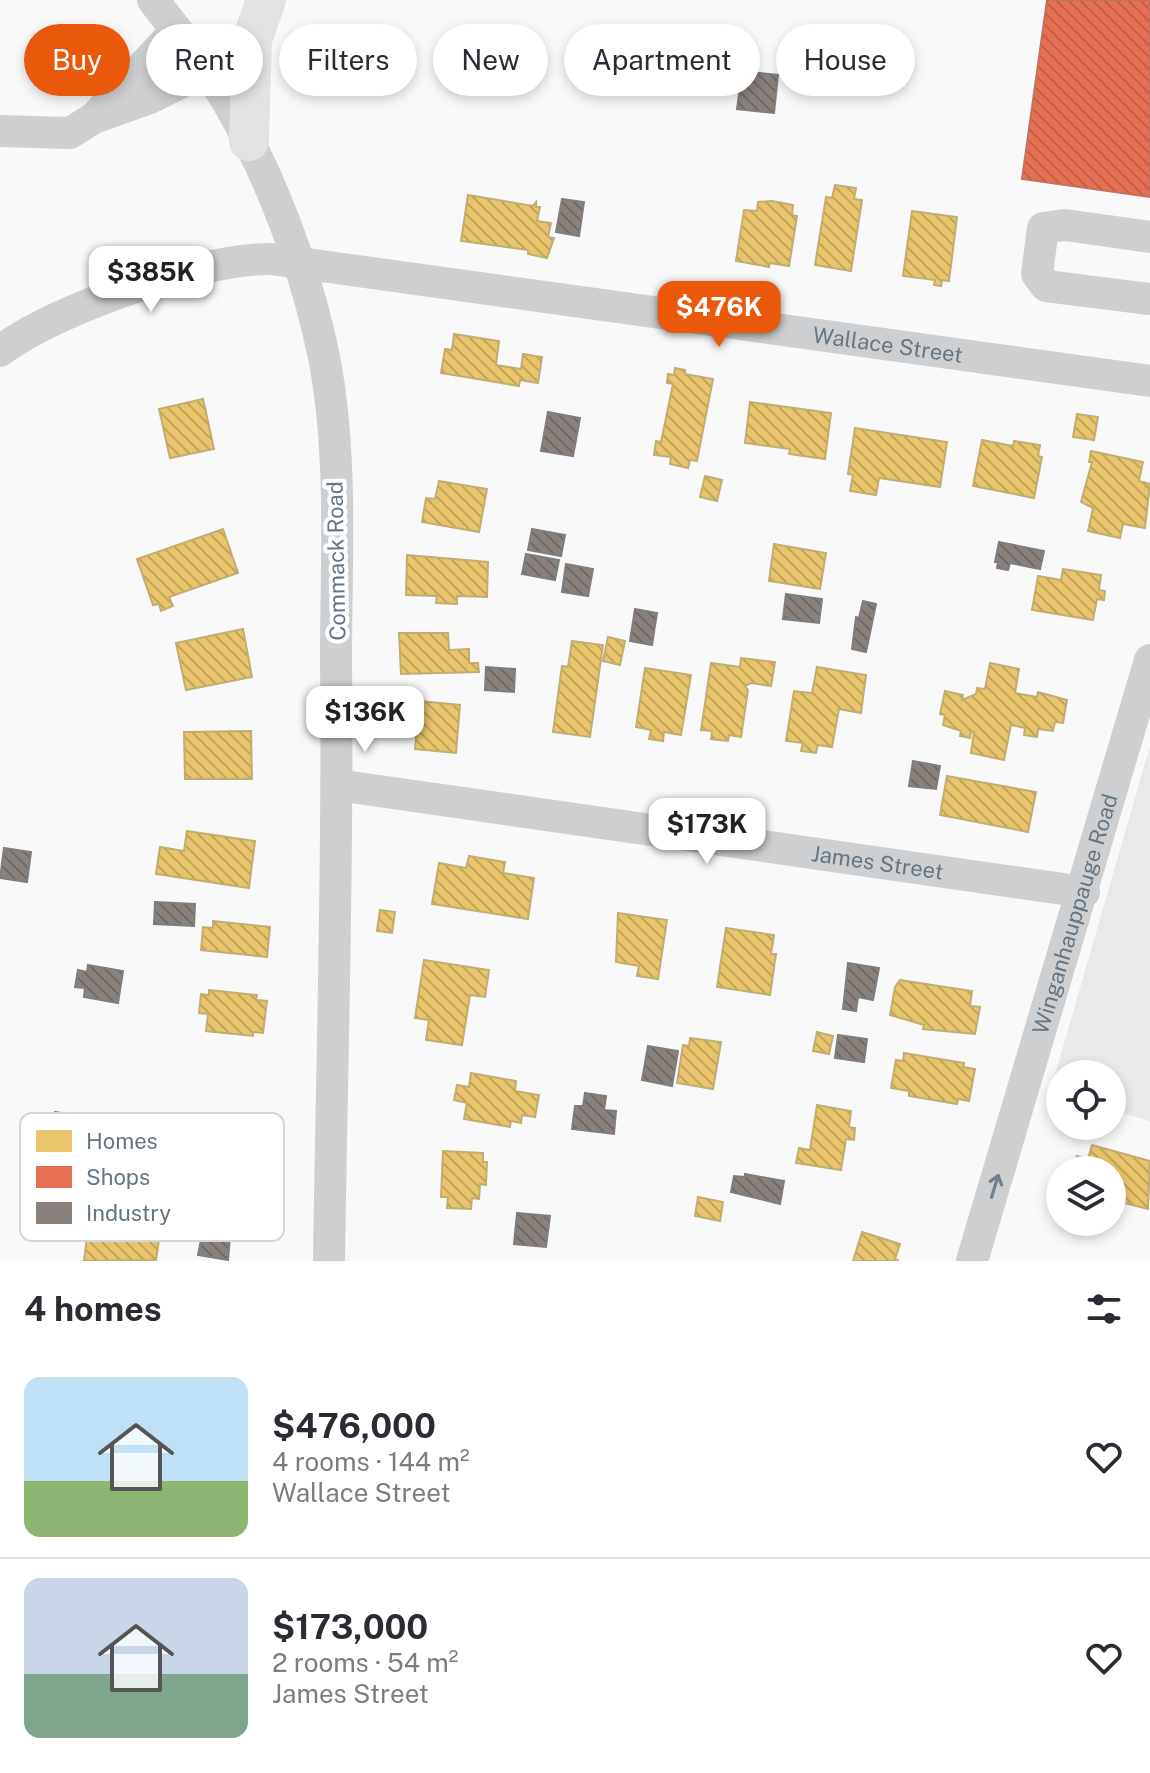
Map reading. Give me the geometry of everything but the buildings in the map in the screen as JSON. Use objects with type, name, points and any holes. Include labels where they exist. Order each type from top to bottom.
[{"type":"main road","points":[[249,141],[252,40],[266,0]]},
{"type":"street","name":"Commack Road","points":[[153,0],[171,24]]},
{"type":"street","points":[[94,118],[146,63]]},
{"type":"street","points":[[0,131],[70,133],[94,118],[154,96]]},
{"type":"street","name":"Commack Road","points":[[222,96],[249,141],[295,260],[324,358],[332,430],[337,785],[329,1261]]},
{"type":"street","points":[[1150,237],[1065,225],[1043,228],[1037,274],[1046,286],[1150,299]]},
{"type":"street","name":"Wallace Street","points":[[0,351],[60,317],[202,266],[247,258],[295,260],[1150,381]]},
{"type":"street","name":"Winganhauppauge Road","points":[[972,1261],[1084,892],[1150,660]]},
{"type":"street","name":"James Street","points":[[337,785],[1084,892]]},
{"type":"shaded area","points":[[1150,746],[1150,1121],[1126,1114],[1126,1060],[1059,1060]]}]
